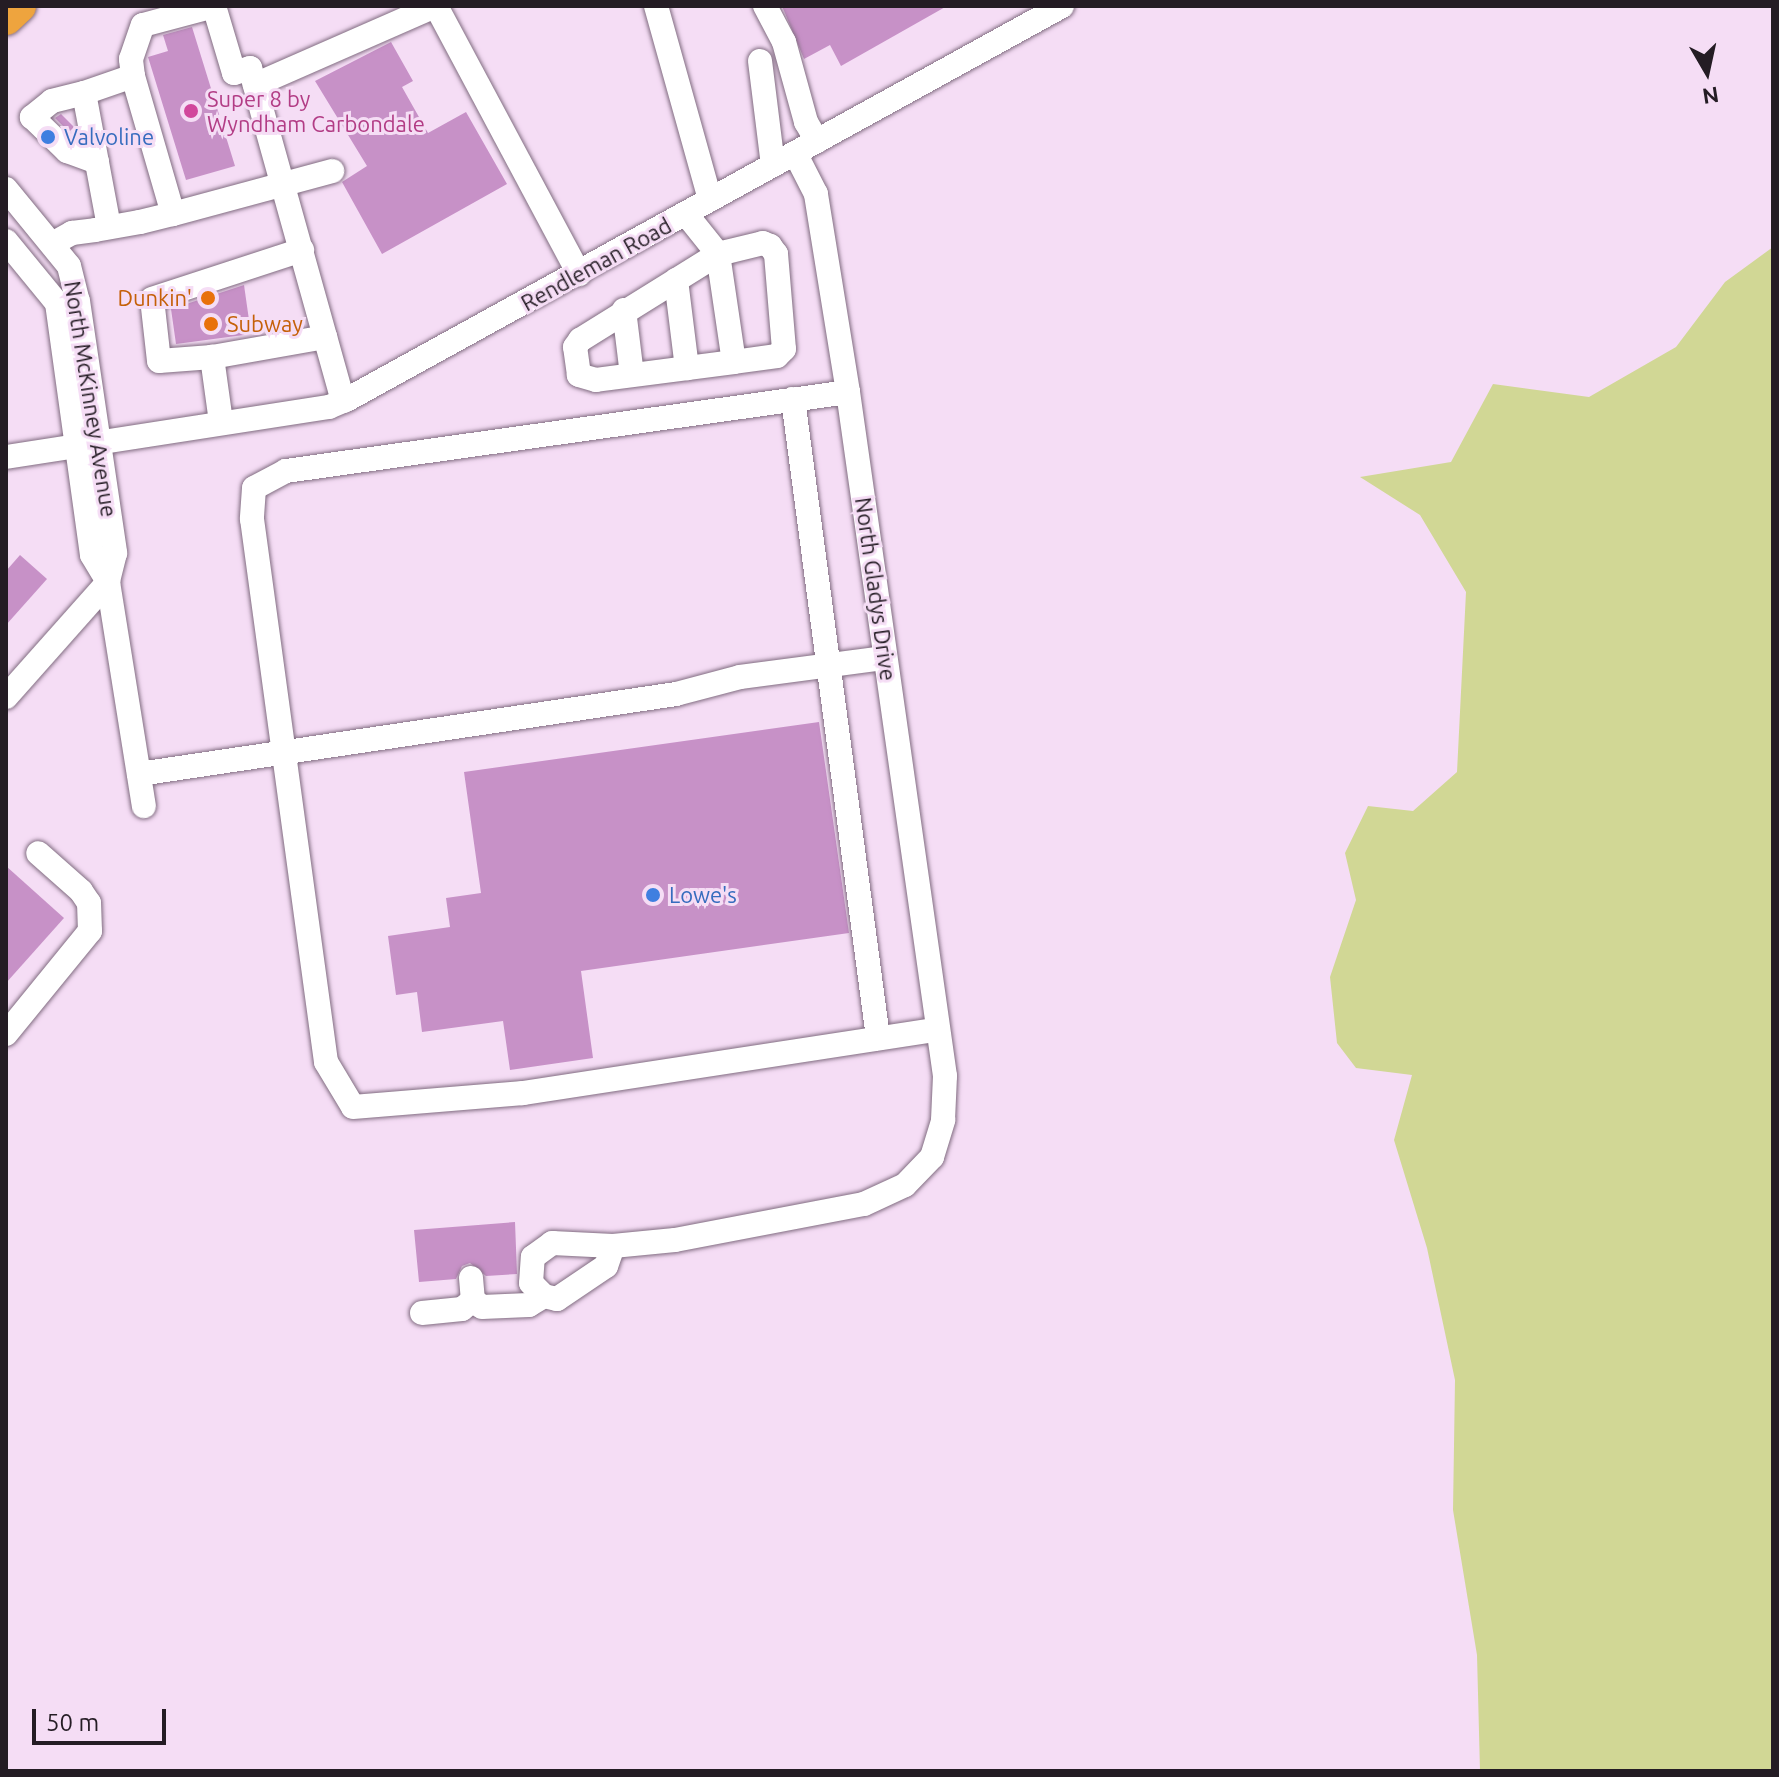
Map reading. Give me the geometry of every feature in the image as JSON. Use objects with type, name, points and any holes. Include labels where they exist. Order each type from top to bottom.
[{"type":"highway","points":[[6,18],[19,6]]},
{"type":"street","points":[[173,214],[133,76],[131,59],[143,25],[214,6],[234,73],[250,68],[343,401]]},
{"type":"street","points":[[255,85],[436,6],[579,274]]},
{"type":"street","points":[[656,6],[710,200]]},
{"type":"street","points":[[765,6],[784,42],[796,86],[817,141]]},
{"type":"street","name":"Rendleman Road","points":[[6,457],[343,401],[1062,6]]},
{"type":"street","points":[[760,61],[773,165]]},
{"type":"street","points":[[97,162],[67,151],[32,117],[52,101],[133,76]]},
{"type":"street","points":[[767,105],[796,86]]},
{"type":"street","points":[[84,93],[109,227]]},
{"type":"street","name":"North Gladys Drive","points":[[544,1296],[531,1283],[533,1257],[552,1243],[613,1246],[798,1219],[864,1204],[905,1185],[932,1157],[943,1120],[945,1076],[936,1030],[848,392],[816,194],[795,153]]},
{"type":"street","points":[[54,243],[72,233],[173,214],[332,171]]},
{"type":"street","name":"North McKinney Avenue","points":[[6,189],[54,243],[69,266],[78,301],[91,445]]},
{"type":"street","points":[[686,214],[718,254],[734,362]]},
{"type":"street","name":"North McKinney Avenue","points":[[6,241],[57,303],[115,553],[108,582],[144,806]]},
{"type":"street","points":[[763,243],[776,254],[784,349],[777,356],[632,375],[587,380],[579,375],[575,347],[624,310],[676,280],[718,254],[763,243]]},
{"type":"street","points":[[302,250],[152,299],[159,361],[212,357],[325,337]]},
{"type":"street","points":[[676,280],[687,368]]},
{"type":"street","points":[[624,310],[632,375]]},
{"type":"street","points":[[212,357],[221,422]]},
{"type":"street","points":[[848,392],[286,471],[260,481],[254,488],[252,519],[286,750],[326,1062],[353,1107],[523,1093],[936,1030]]},
{"type":"street","points":[[793,399],[878,1038]]},
{"type":"street","points":[[6,697],[108,582]]},
{"type":"street","points":[[139,774],[676,694],[740,677],[885,658]]},
{"type":"street","points":[[6,1034],[90,931],[89,903],[81,891],[38,853]]},
{"type":"street","points":[[422,1313],[462,1309],[472,1289],[482,1307],[506,1308],[544,1296],[557,1299],[583,1285],[606,1266],[613,1246]]},
{"type":"green space","points":[[1773,247],[1773,1771],[1480,1771],[1477,1655],[1453,1510],[1455,1380],[1427,1248],[1394,1140],[1412,1075],[1356,1068],[1337,1043],[1330,977],[1356,900],[1345,853],[1368,806],[1413,811],[1457,772],[1466,592],[1420,515],[1360,477],[1451,462],[1493,384],[1589,397],[1676,347],[1725,282]]},
{"type":"building","points":[[782,6],[947,6],[841,66],[830,45],[804,59]]},
{"type":"building","name":"Super 8 by Wyndham Carbondale","points":[[192,27],[235,166],[186,180],[148,57],[168,51],[163,35]]},
{"type":"building","points":[[391,42],[413,81],[402,87],[428,133],[466,112],[507,184],[382,254],[342,182],[367,166],[315,81]]},
{"type":"building","points":[[61,114],[74,127],[69,132],[55,118]]},
{"type":"building","name":"Subway","points":[[244,285],[251,334],[176,344],[171,309]]},
{"type":"building","points":[[20,555],[47,579],[6,625],[6,571]]},
{"type":"building","name":"Lowe's","points":[[819,722],[849,933],[581,971],[593,1058],[510,1070],[503,1021],[422,1032],[417,992],[396,995],[388,936],[450,927],[446,898],[481,893],[464,772]]},
{"type":"building","points":[[6,866],[64,918],[6,983]]},
{"type":"building","points":[[515,1222],[517,1274],[486,1276],[470,1263],[462,1266],[456,1279],[419,1282],[414,1230]]},
{"type":"place","name":"Super 8 by Wyndham Carbondale","points":[[191,111]]},
{"type":"place","name":"Valvoline","points":[[48,137]]},
{"type":"place","name":"Dunkin'","points":[[208,298]]},
{"type":"place","name":"Subway","points":[[211,324]]},
{"type":"place","name":"Lowe's","points":[[653,895]]}]
